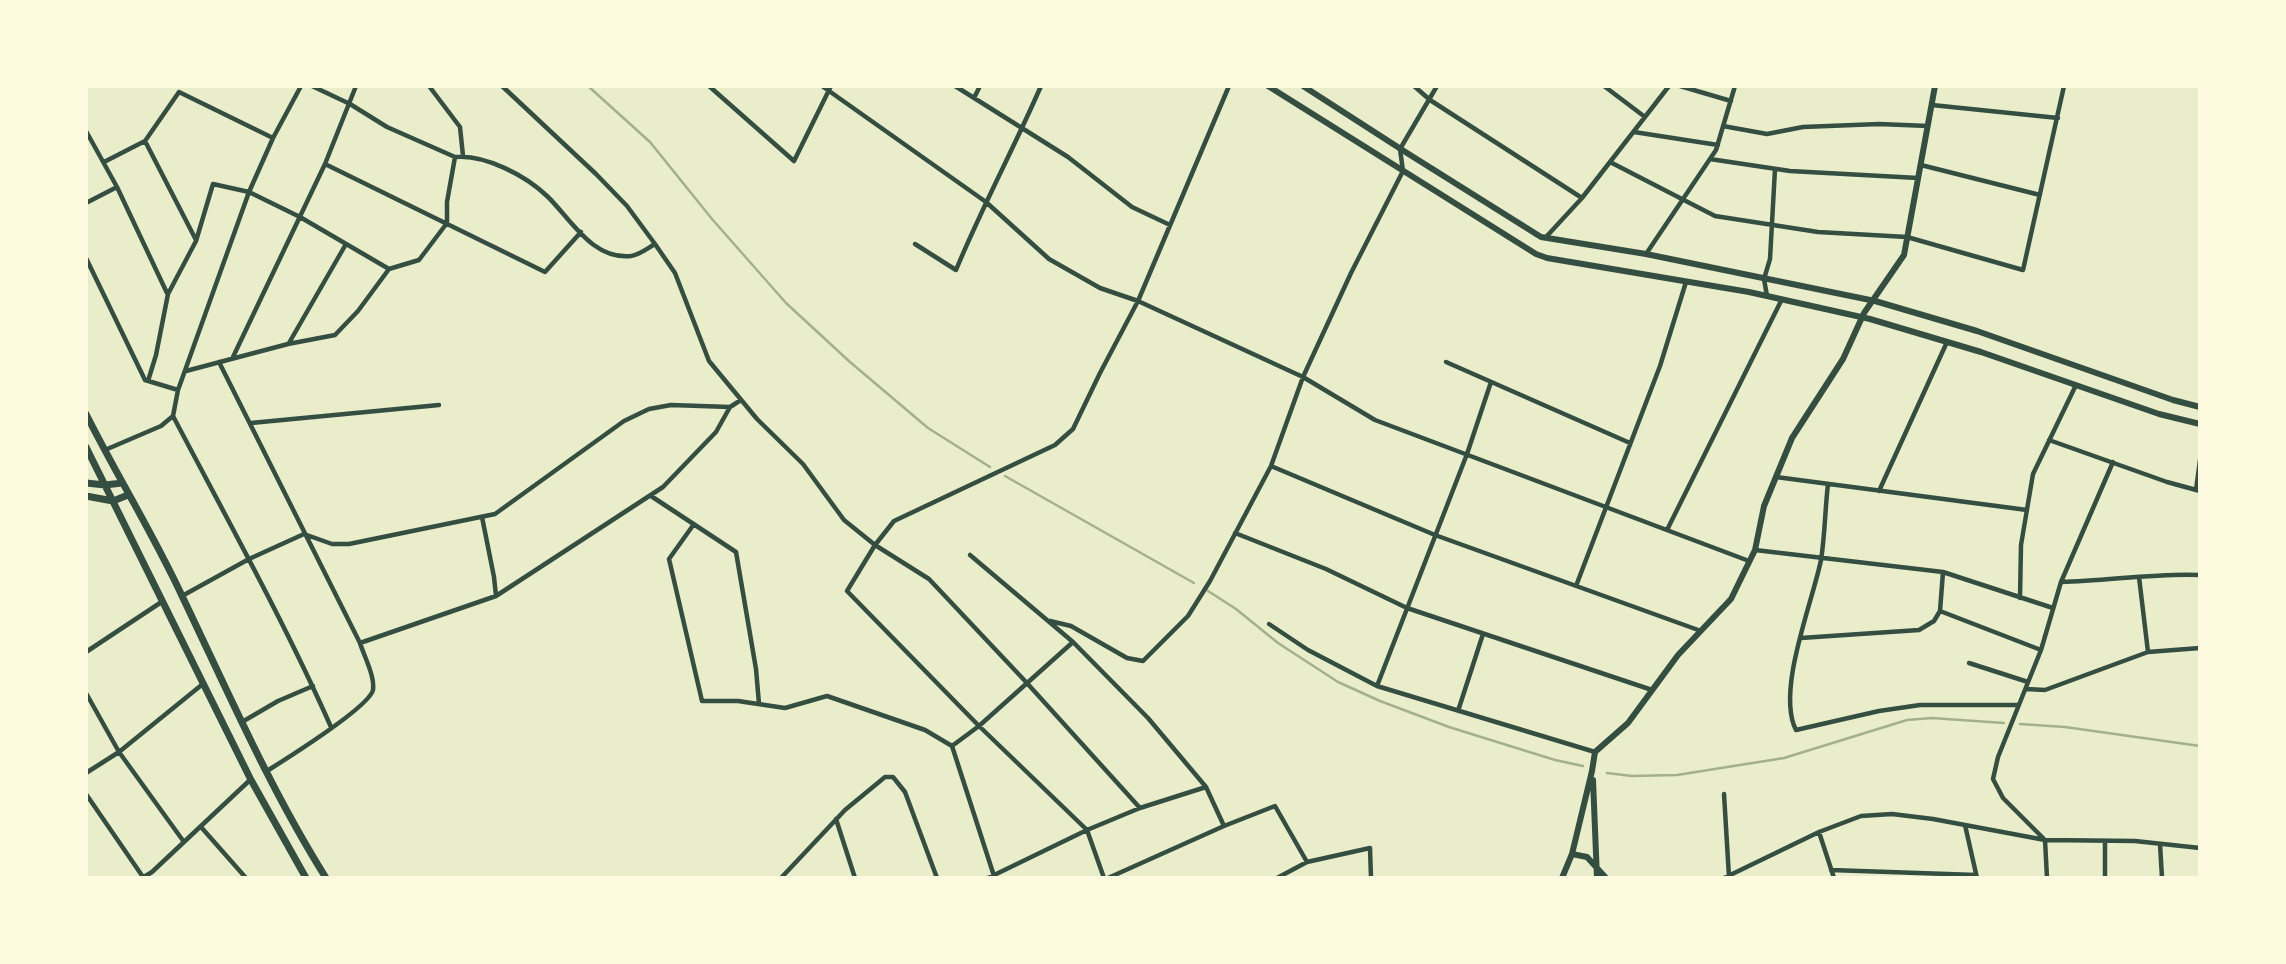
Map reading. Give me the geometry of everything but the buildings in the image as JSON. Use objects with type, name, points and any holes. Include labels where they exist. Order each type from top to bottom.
[{"type":"main road","points":[[1268,86],[1536,254],[1547,258],[1767,296],[1863,317],[1947,342],[2159,414],[2200,424]]},
{"type":"main road","points":[[1303,86],[1531,232],[1545,238],[1646,254],[1875,301],[1977,331],[2200,407]]},
{"type":"main road","points":[[1562,878],[1572,854],[1595,752],[1628,723],[1678,655],[1731,599],[1755,550],[1763,506],[1792,438],[1843,359],[1863,317],[1904,255],[1935,86]]},
{"type":"main road","points":[[86,414],[183,596],[266,772],[326,878]]},
{"type":"main road","points":[[86,447],[251,780],[306,878]]},
{"type":"main road","points":[[86,483],[122,483]]},
{"type":"main road","points":[[86,496],[113,501],[128,495]]},
{"type":"main road","points":[[1592,771],[1597,878]]},
{"type":"main road","points":[[1572,854],[1587,857],[1606,878]]},
{"type":"street","points":[[301,86],[273,138],[249,192],[178,390],[173,416],[249,559],[331,727]]},
{"type":"street","points":[[312,86],[350,104],[387,127],[455,157],[463,156],[498,165],[521,176],[546,195],[596,248],[616,255],[634,256],[655,244]]},
{"type":"street","points":[[232,358],[325,164],[356,86]]},
{"type":"street","points":[[429,86],[460,127],[463,156]]},
{"type":"street","points":[[502,86],[627,206],[675,273],[709,361],[757,419],[803,464],[844,520],[875,545],[929,579],[1140,808]]},
{"type":"street","points":[[709,86],[794,161],[830,88]]},
{"type":"street","points":[[821,86],[830,88],[986,202],[1049,259],[1100,288],[1138,301],[1303,377],[1376,420],[1749,561]]},
{"type":"street","points":[[956,86],[1068,157],[1132,207],[1170,225]]},
{"type":"street","points":[[974,98],[980,86]]},
{"type":"street","points":[[915,244],[956,270],[1041,86]]},
{"type":"street","points":[[1229,86],[1138,301],[1073,429],[1055,445],[894,521],[875,545],[847,591],[979,726],[1087,830],[1106,878],[1275,806],[1307,862]]},
{"type":"street","points":[[1414,86],[1430,100],[1582,198]]},
{"type":"street","points":[[1050,621],[1071,626],[1127,658],[1143,661],[1188,616],[1210,581],[1271,466],[1303,377],[1351,273],[1403,171],[1400,149],[1437,86]]},
{"type":"street","points":[[1604,86],[1645,117]]},
{"type":"street","points":[[1545,238],[1582,198],[1669,86]]},
{"type":"street","points":[[1679,86],[1731,101]]},
{"type":"street","points":[[1646,254],[1718,145],[1735,86]]},
{"type":"street","points":[[1610,162],[1716,216],[1818,232],[1907,237],[2023,270],[2064,86]]},
{"type":"street","points":[[104,162],[145,141],[179,92],[273,138]]},
{"type":"street","points":[[1932,105],[2058,118]]},
{"type":"street","points":[[1723,126],[1767,134],[1803,127],[1879,124],[1928,126]]},
{"type":"street","points":[[86,131],[117,187],[168,294]]},
{"type":"street","points":[[1634,132],[1718,145]]},
{"type":"street","points":[[145,141],[197,241]]},
{"type":"street","points":[[185,372],[288,344],[335,335],[358,311],[388,269],[419,260],[447,223],[447,202],[455,157]]},
{"type":"street","points":[[1710,159],[1774,169],[1918,178]]},
{"type":"street","points":[[325,164],[545,272],[581,232]]},
{"type":"street","points":[[1921,165],[2040,195]]},
{"type":"street","points":[[1767,296],[1764,279],[1770,259],[1774,169]]},
{"type":"street","points":[[148,381],[168,294],[197,241],[213,184],[249,192],[300,217],[388,269]]},
{"type":"street","points":[[86,203],[117,187]]},
{"type":"street","points":[[288,344],[346,244]]},
{"type":"street","points":[[86,258],[145,380],[178,390]]},
{"type":"street","points":[[1576,586],[1660,366],[1686,282]]},
{"type":"street","points":[[1667,530],[1782,299]]},
{"type":"street","points":[[1879,491],[1947,342]]},
{"type":"street","points":[[219,362],[360,643],[373,683],[372,693],[358,708],[266,772]]},
{"type":"street","points":[[1446,362],[1630,443]]},
{"type":"street","points":[[1377,686],[1467,454],[1490,382]]},
{"type":"street","points":[[2020,598],[2021,545],[2033,474],[2076,385]]},
{"type":"street","points":[[360,643],[496,596],[651,496],[697,454],[716,432],[730,407],[741,400]]},
{"type":"street","points":[[251,423],[439,405]]},
{"type":"street","points":[[183,596],[249,559],[304,534],[332,544],[349,544],[495,514],[624,421],[649,409],[671,405],[730,407]]},
{"type":"street","points":[[104,451],[160,426],[173,416]]},
{"type":"street","points":[[2049,440],[2198,491],[2200,460]]},
{"type":"street","points":[[2047,878],[2045,840],[2003,798],[1993,779],[1998,757],[2041,650],[2061,582],[2113,462]]},
{"type":"street","points":[[1271,466],[1435,535],[1701,631]]},
{"type":"street","points":[[1776,477],[2027,510]]},
{"type":"street","points":[[1828,484],[1821,559],[1791,683],[1791,719],[1797,730],[1879,711],[1920,705],[2019,705]]},
{"type":"street","points":[[651,496],[736,552],[757,669],[759,704]]},
{"type":"street","points":[[482,517],[496,596]]},
{"type":"street","points":[[694,524],[669,559],[702,701],[738,701],[785,708],[827,696],[925,730],[952,746],[994,876]]},
{"type":"street","points":[[1235,533],[1326,569],[1407,608],[1652,690]]},
{"type":"street","points":[[1755,550],[1943,572],[2053,608]]},
{"type":"street","points":[[970,555],[1073,642],[1148,718],[1206,787],[1224,826]]},
{"type":"street","points":[[1801,638],[1919,630],[1934,621],[1940,611],[1943,572]]},
{"type":"street","points":[[2061,582],[2108,581],[2164,573],[2200,575]]},
{"type":"street","points":[[2139,577],[2148,652]]},
{"type":"street","points":[[86,652],[163,601]]},
{"type":"street","points":[[1940,611],[2041,650]]},
{"type":"street","points":[[1269,624],[1308,650],[1377,686],[1595,752]]},
{"type":"street","points":[[1458,711],[1483,634]]},
{"type":"street","points":[[952,746],[979,726],[1073,642]]},
{"type":"street","points":[[2026,689],[2045,690],[2148,652],[2200,648]]},
{"type":"street","points":[[1969,663],[2028,682]]},
{"type":"street","points":[[86,773],[119,752],[204,683]]},
{"type":"street","points":[[242,722],[278,701],[313,686]]},
{"type":"street","points":[[86,693],[119,752],[184,842]]},
{"type":"street","points":[[780,878],[836,819],[885,777],[893,777],[905,792],[937,878]]},
{"type":"street","points":[[86,794],[143,878],[251,780]]},
{"type":"street","points":[[988,878],[1087,830],[1140,808],[1206,787]]},
{"type":"street","points":[[1724,794],[1728,878],[1819,832],[1861,816],[1892,814],[1965,824],[2045,840],[2200,848]]},
{"type":"street","points":[[836,819],[855,878]]},
{"type":"street","points":[[1831,870],[1976,876],[1965,824]]},
{"type":"street","points":[[201,827],[246,878]]},
{"type":"street","points":[[1819,832],[1834,878]]},
{"type":"street","points":[[2105,841],[2105,878]]},
{"type":"street","points":[[2160,844],[2162,878]]},
{"type":"street","points":[[1277,878],[1307,862],[1370,848],[1371,878]]},
{"type":"street","points":[[152,872],[157,878]]},
{"type":"waterway","points":[[588,86],[650,142],[712,219],[786,303],[928,428],[990,467]]},
{"type":"waterway","points":[[1005,476],[1194,583]]},
{"type":"waterway","points":[[1208,591],[1236,609],[1278,643],[1338,682],[1449,727],[1583,766]]},
{"type":"waterway","points":[[1607,773],[1632,776],[1677,775],[1784,758],[1907,720],[1932,718],[2004,723]]},
{"type":"waterway","points":[[2020,724],[2065,727],[2200,746]]}]
